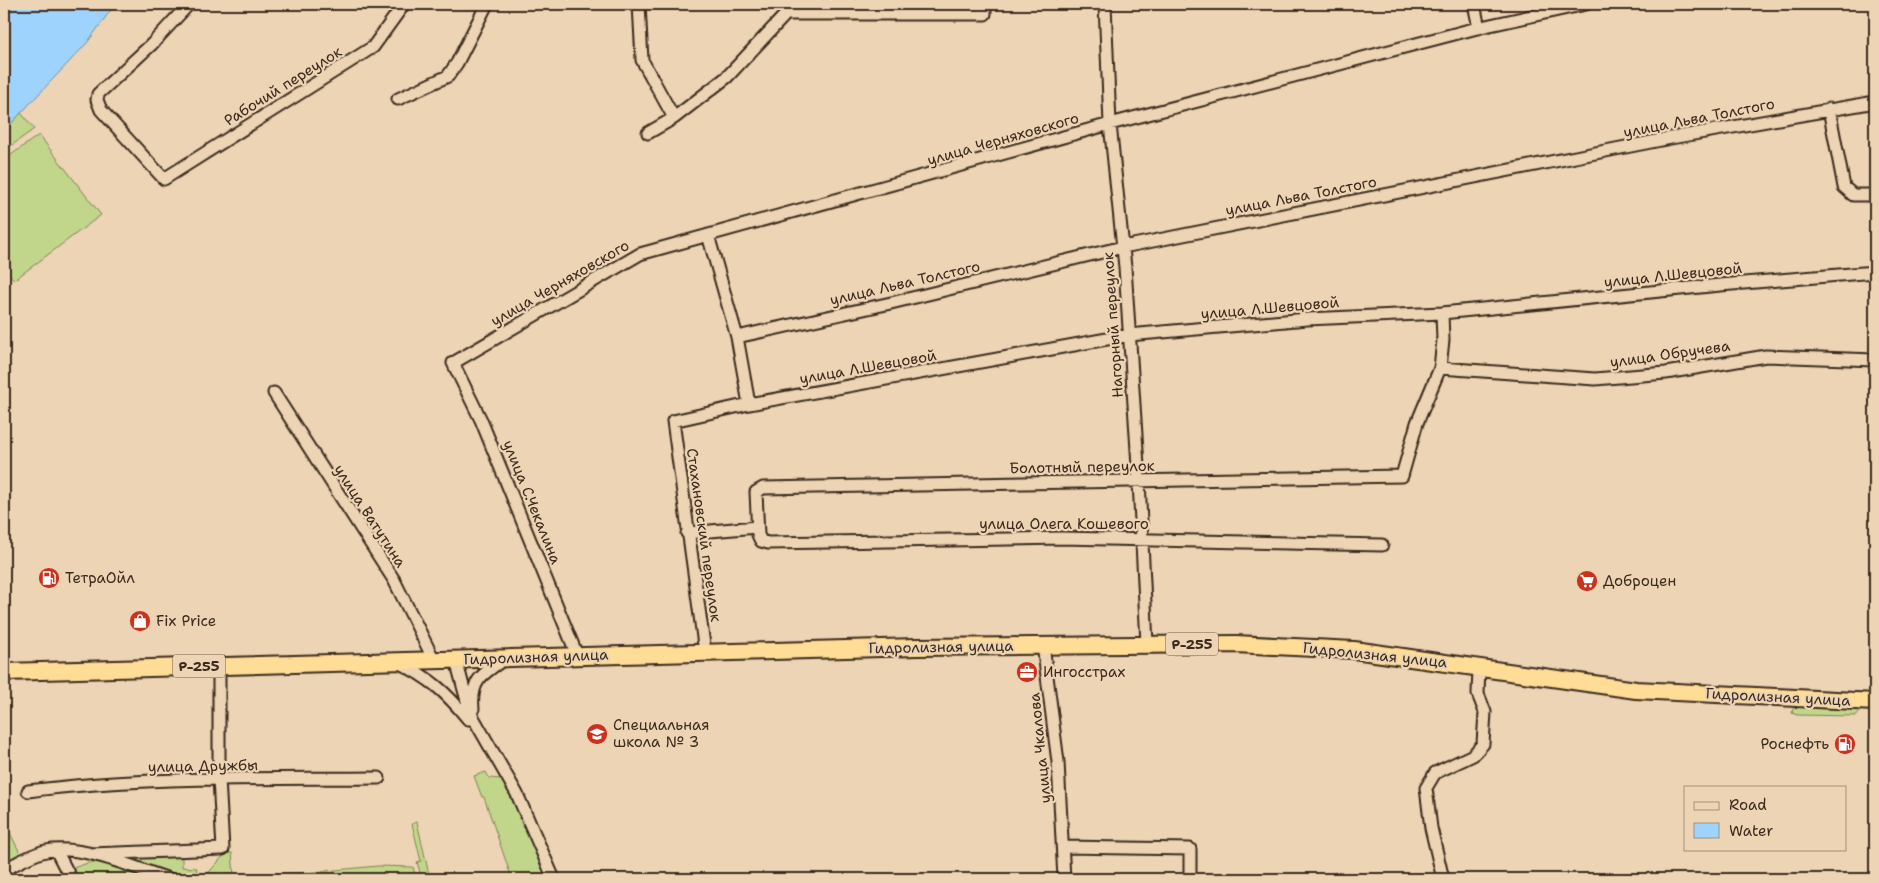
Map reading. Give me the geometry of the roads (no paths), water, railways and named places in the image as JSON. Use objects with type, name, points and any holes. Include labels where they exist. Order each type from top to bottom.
[{"type":"highway","name":"Гидролизная улица","points":[[4,672],[705,652],[1043,645],[1236,644],[1339,648],[1636,690],[1875,702]]},
{"type":"street","name":"Рабочий переулок","points":[[189,4],[152,44],[98,94],[97,100],[101,110],[164,179],[373,47],[404,4]]},
{"type":"street","points":[[398,99],[448,76],[457,63],[486,4]]},
{"type":"street","points":[[639,4],[642,60],[674,118]]},
{"type":"street","name":"Нагорный переулок","points":[[1105,4],[1110,124],[1123,247],[1139,481],[1147,644]]},
{"type":"street","points":[[1474,4],[1479,28]]},
{"type":"street","name":"улица Черняховского","points":[[453,363],[640,254],[1110,124],[1479,28],[1586,4]]},
{"type":"street","points":[[648,133],[674,118],[728,77],[788,9],[985,9]]},
{"type":"street","name":"улица Льва Толстого","points":[[737,337],[891,303],[1123,247],[1671,138],[1875,102]]},
{"type":"street","points":[[1829,109],[1844,187],[1853,195],[1875,195]]},
{"type":"street","points":[[708,235],[737,337],[750,404]]},
{"type":"street","name":"улица Л.Шевцовой","points":[[673,421],[750,404],[1129,336],[1307,319],[1442,313],[1720,285],[1875,272]]},
{"type":"street","points":[[1440,368],[1443,340],[1442,313]]},
{"type":"street","name":"улица Обручева","points":[[1440,368],[1595,379],[1666,373],[1766,356],[1875,360]]},
{"type":"street","name":"улица С.Чекалина","points":[[453,363],[482,420],[577,655]]},
{"type":"street","name":"Болотный переулок","points":[[757,527],[756,492],[763,488],[1402,476],[1417,423],[1440,368]]},
{"type":"street","name":"улица Ватутина","points":[[274,393],[394,580],[434,660]]},
{"type":"street","name":"Стахановский переулок","points":[[673,421],[687,533],[705,652]]},
{"type":"street","points":[[687,533],[757,527]]},
{"type":"street","name":"улица Олега Кошевого","points":[[757,527],[759,538],[768,543],[1062,538],[1382,545]]},
{"type":"street","name":"улица Чкалова","points":[[1043,645],[1058,762],[1064,847],[1064,879]]},
{"type":"street","points":[[476,723],[472,695],[474,686],[485,672],[506,658]]},
{"type":"street","points":[[395,660],[424,675],[443,690],[486,740]]},
{"type":"street","points":[[456,660],[467,704],[517,794],[554,879]]},
{"type":"street","points":[[4,870],[40,853],[56,850],[90,854],[223,849],[219,779],[219,665]]},
{"type":"street","points":[[1443,879],[1431,828],[1426,788],[1435,773],[1474,755],[1484,744],[1486,712],[1478,694],[1479,668]]},
{"type":"street","name":"улица Дружбы","points":[[28,791],[82,784],[219,779],[379,778]]},
{"type":"street","points":[[1064,847],[1190,849],[1190,879]]},
{"type":"street","points":[[56,850],[71,879]]},
{"type":"street","points":[[90,854],[170,879]]},
{"type":"water","points":[[4,4],[115,4],[87,43],[4,131]]},
{"type":"place","name":"ТетраОйл","points":[[49,578]]},
{"type":"place","name":"Доброцен","points":[[1587,581]]},
{"type":"place","name":"Fix Price","points":[[140,621]]},
{"type":"place","name":"Ингосстрах","points":[[1027,672]]},
{"type":"place","name":"Специальная школа № 3","points":[[597,734]]},
{"type":"place","name":"Роснефть","points":[[1845,744]]}]
